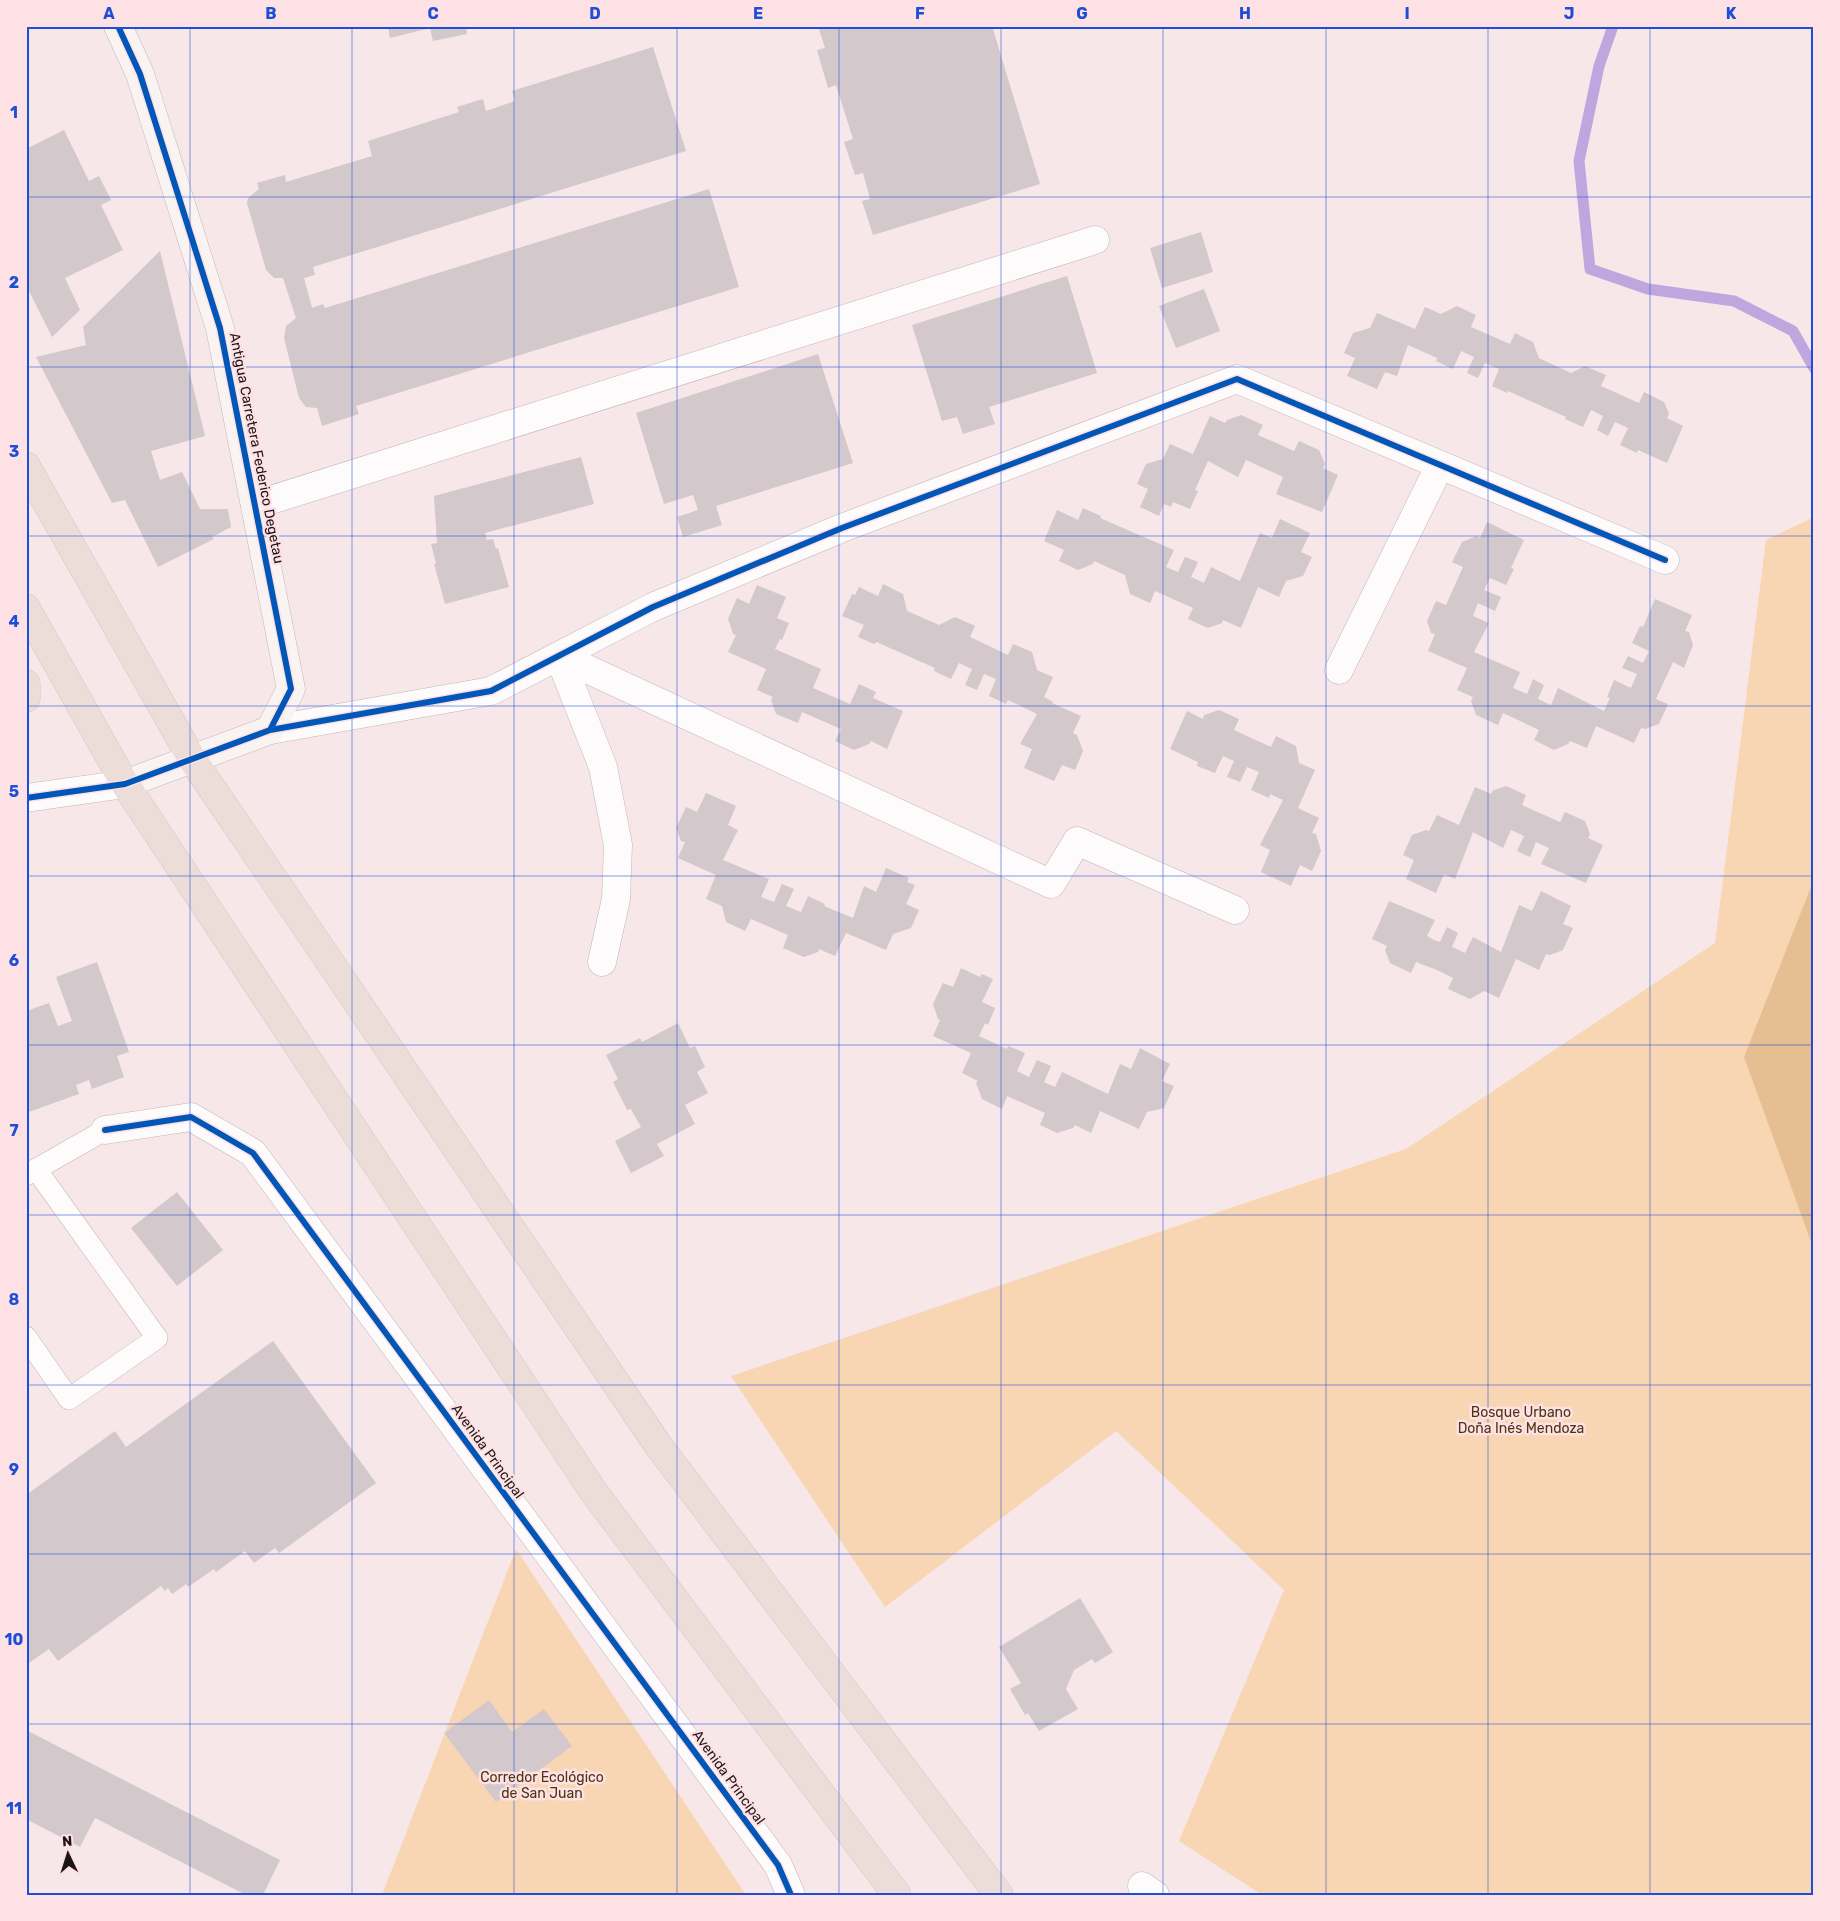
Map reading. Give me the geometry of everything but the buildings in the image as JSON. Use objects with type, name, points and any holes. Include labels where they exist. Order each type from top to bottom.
[{"type":"highway","points":[[26,466],[192,759],[658,1445],[999,1895]]},
{"type":"highway","points":[[26,608],[125,784],[592,1491],[897,1895]]},
{"type":"highway","points":[[26,684],[26,698]]},
{"type":"street","name":"Antigua Carretera Federico Degetau","points":[[118,26],[140,74],[220,328],[291,689],[270,730]]},
{"type":"street","points":[[255,505],[1095,240]]},
{"type":"street","points":[[26,798],[125,784],[270,730],[491,691],[653,607],[842,528],[1237,379],[1666,560]]},
{"type":"street","points":[[1339,670],[1440,465]]},
{"type":"street","points":[[559,656],[1051,884],[1077,841],[1234,910]]},
{"type":"street","points":[[559,656],[603,767],[618,844],[616,900],[602,962]]},
{"type":"street","name":"Avenida Principal","points":[[105,1130],[191,1117],[253,1152],[778,1864],[791,1895]]},
{"type":"lane","points":[[29,1350],[69,1398],[157,1338],[31,1172],[105,1130]]},
{"type":"green space","name":"Bosque Urbano Doña Inés Mendoza","points":[[1814,517],[1814,1895],[1262,1895],[1179,1841],[1284,1590],[1116,1431],[885,1607],[731,1376],[1406,1149],[1715,943],[1766,540]]},
{"type":"green space","name":"Corredor Ecológico de San Juan","points":[[516,1549],[746,1895],[382,1895]]},
{"type":"shaded area","points":[[1814,879],[1814,1250],[1744,1057]]},
{"type":"waterway","points":[[1613,26],[1599,66],[1579,161],[1590,269],[1648,289],[1734,301],[1793,331],[1814,368]]},
{"type":"cycle path","points":[[26,798],[125,784],[270,730],[291,689],[220,328],[140,74],[118,26]]},
{"type":"cycle path","points":[[270,730],[491,691],[653,607],[842,528],[1237,379],[1665,560]]},
{"type":"cycle path","points":[[105,1130],[191,1117],[253,1153],[778,1865],[791,1895]]}]
